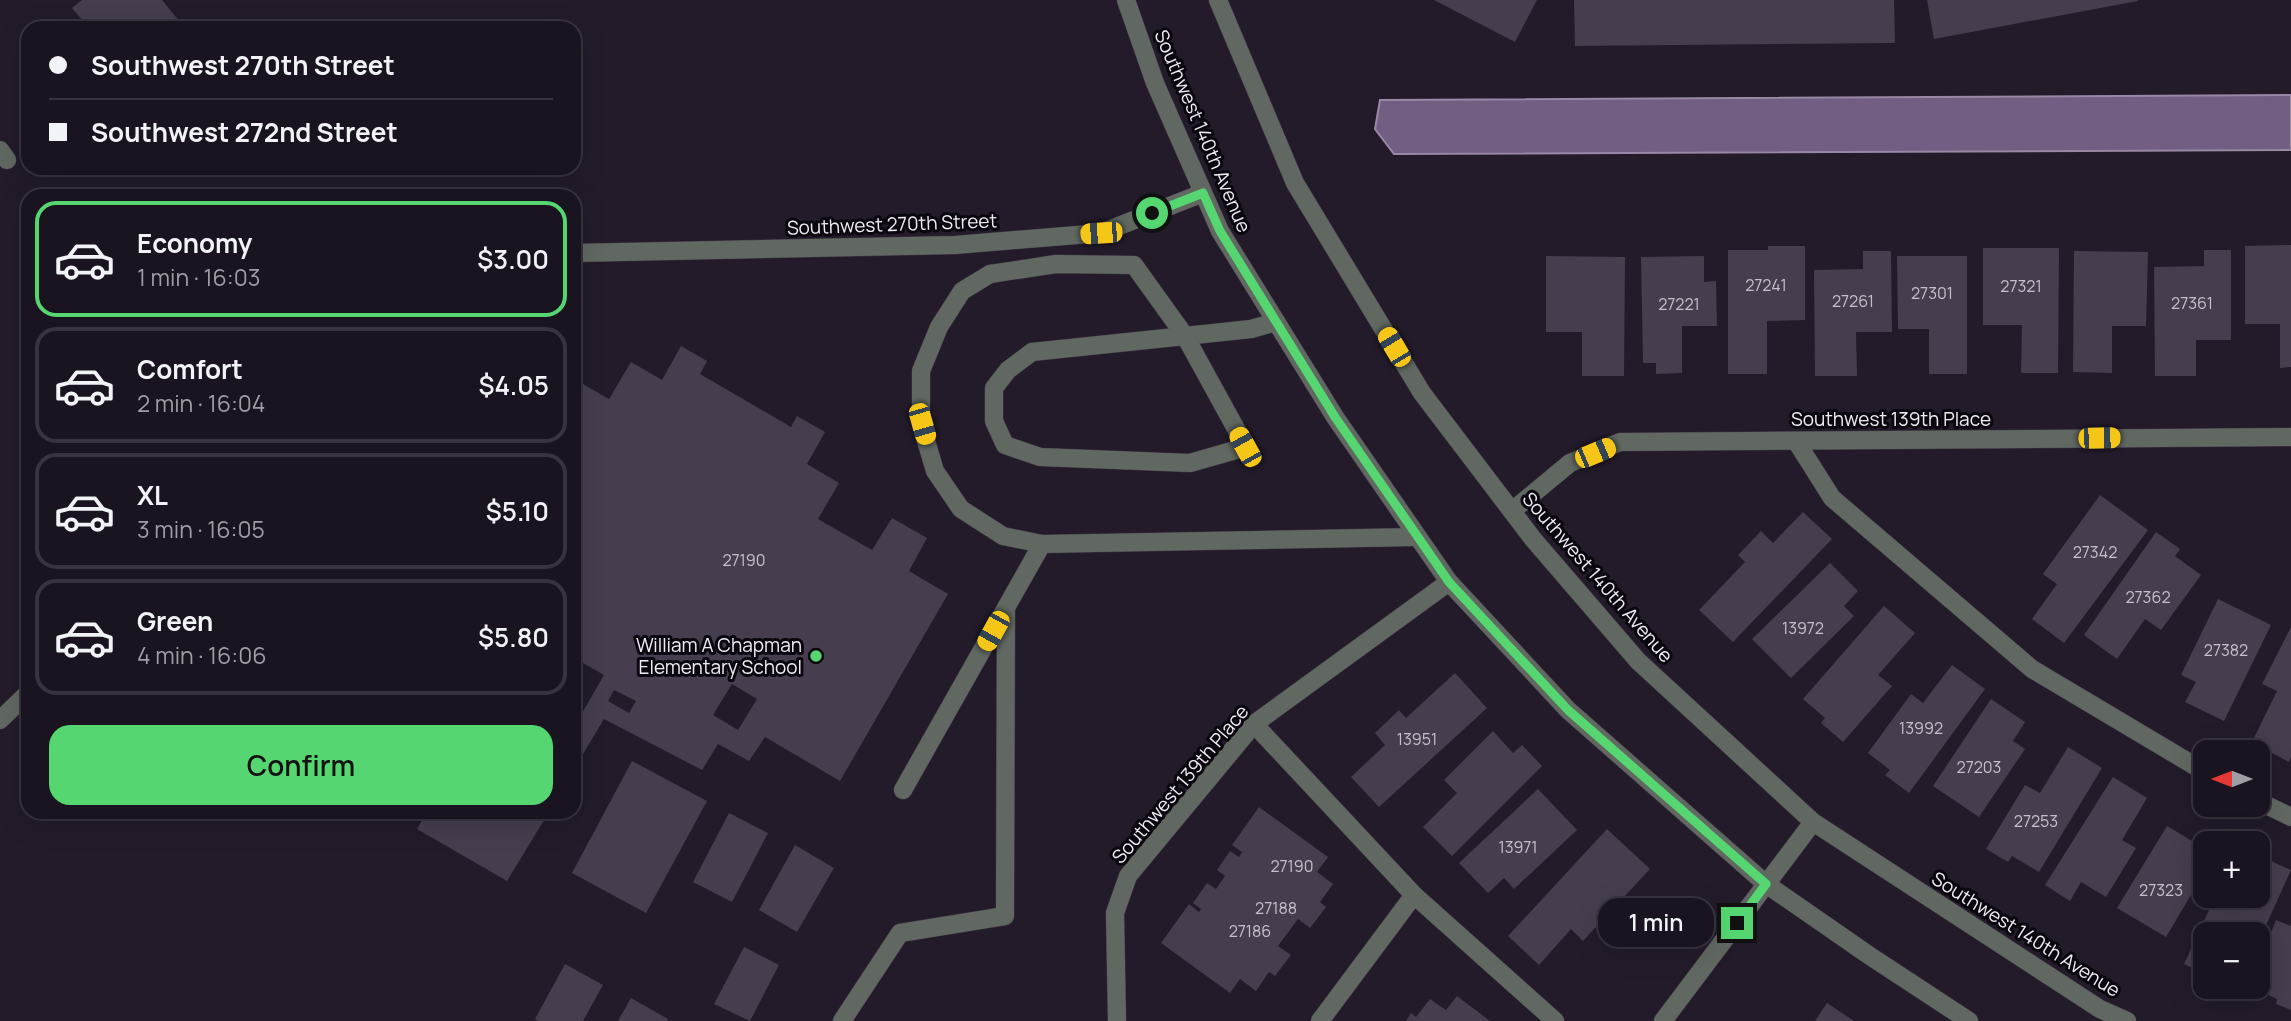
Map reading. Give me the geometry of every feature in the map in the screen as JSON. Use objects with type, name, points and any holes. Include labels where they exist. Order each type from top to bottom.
[{"type":"street","name":"Southwest 140th Avenue","points":[[1126,0],[1155,83],[1220,231],[1335,417],[1449,582],[1568,710],[1766,884],[1969,1021]]},
{"type":"street","name":"Southwest 140th Avenue","points":[[1218,0],[1295,183],[1422,393],[1511,511],[1638,661],[1813,822],[2100,1009],[2127,1021]]},
{"type":"street","name":"Southwest 270th Street","points":[[581,253],[955,245],[1101,233],[1203,193]]},
{"type":"street","points":[[1276,322],[1251,329],[1185,336],[1032,352],[1009,370],[994,388],[994,421],[1005,445],[1040,457],[1190,463],[1245,447],[1185,336],[1134,265],[1056,264],[990,274],[962,291],[939,327],[922,371],[922,424],[935,471],[961,509],[1003,536],[1042,544],[1416,537]]},
{"type":"street","name":"Southwest 139th Place","points":[[1511,511],[1570,463],[1620,442],[2291,437]]},
{"type":"street","points":[[1797,441],[1832,498],[2032,668],[2193,765]]},
{"type":"street","points":[[903,790],[1042,544]]},
{"type":"street","name":"Southwest 139th Place","points":[[1117,1021],[1115,913],[1128,876],[1254,724],[1449,582]]},
{"type":"street","points":[[842,1021],[900,933],[1005,916],[1006,608]]},
{"type":"street","points":[[0,720],[21,700]]},
{"type":"street","points":[[1254,724],[1414,895],[1555,1021]]},
{"type":"street","points":[[2270,807],[2291,817]]},
{"type":"street","points":[[1663,1021],[1813,822]]},
{"type":"street","points":[[1320,1021],[1414,895]]},
{"type":"shaded area","points":[[2291,95],[2291,150],[1394,154],[1375,129],[1380,100]]},
{"type":"building","points":[[82,0],[162,0],[179,21],[83,21],[72,8]]},
{"type":"building","points":[[1434,0],[1537,0],[1515,42]]},
{"type":"building","points":[[1574,0],[1894,0],[1895,43],[1575,46]]},
{"type":"building","points":[[1927,0],[2138,0],[2138,1],[1934,39]]},
{"type":"building","points":[[2291,245],[2291,367],[2280,368],[2280,324],[2245,324],[2245,246]]},
{"type":"building","points":[[1768,246],[1805,246],[1805,320],[1767,321],[1767,374],[1728,374],[1728,250],[1768,250]]},
{"type":"building","points":[[1983,248],[2059,248],[2058,373],[2021,373],[2022,325],[1983,325]]},
{"type":"building","points":[[2204,250],[2231,250],[2231,340],[2196,340],[2196,376],[2155,376],[2154,267],[2204,266]]},
{"type":"building","points":[[1863,251],[1891,251],[1892,332],[1856,332],[1857,376],[1815,376],[1814,270],[1863,269]]},
{"type":"building","points":[[2074,251],[2148,252],[2146,326],[2112,326],[2112,373],[2073,372]]},
{"type":"building","points":[[1546,256],[1625,257],[1624,376],[1582,376],[1582,332],[1546,332]]},
{"type":"building","points":[[1704,256],[1704,282],[1716,281],[1717,326],[1682,326],[1682,373],[1656,374],[1656,363],[1643,363],[1641,257]]},
{"type":"building","points":[[1897,256],[1967,256],[1967,374],[1929,374],[1929,329],[1898,329]]},
{"type":"building","points":[[681,346],[707,361],[700,374],[791,427],[797,416],[825,432],[807,464],[839,483],[818,519],[872,550],[892,518],[927,538],[909,571],[948,594],[840,781],[765,737],[749,761],[718,744],[702,770],[604,719],[581,757],[581,715],[604,675],[581,662],[581,387],[583,384],[609,399],[631,362],[662,380]],"holes":[[[732,684],[757,699],[738,730],[713,715]],[[614,690],[636,701],[629,713],[608,701]]]},
{"type":"building","points":[[2100,495],[2148,530],[2064,643],[2032,619],[2057,584],[2043,574]]},
{"type":"building","points":[[1803,512],[1832,539],[1733,642],[1699,610],[1745,562],[1738,555],[1761,531],[1773,543]]},
{"type":"building","points":[[2156,532],[2180,549],[2175,556],[2201,575],[2161,630],[2145,619],[2117,659],[2084,635]]},
{"type":"building","points":[[1830,563],[1858,591],[1844,606],[1854,616],[1791,678],[1752,639]]},
{"type":"building","points":[[2218,599],[2271,625],[2224,721],[2185,702],[2196,682],[2181,675]]},
{"type":"building","points":[[1884,606],[1915,633],[1878,675],[1892,686],[1843,742],[1821,723],[1825,718],[1803,699]]},
{"type":"building","points":[[2291,627],[2289,762],[2270,752],[2270,740],[2253,740],[2277,691],[2262,684]]},
{"type":"building","points":[[1952,665],[1985,689],[1909,793],[1885,775],[1890,770],[1868,753],[1911,694],[1923,703]]},
{"type":"building","points":[[1455,673],[1487,708],[1379,807],[1351,777],[1385,745],[1375,733],[1399,710],[1406,718]]},
{"type":"building","points":[[1991,699],[2025,722],[2013,741],[2025,749],[1979,817],[1933,786]]},
{"type":"building","points":[[1493,731],[1513,753],[1522,745],[1542,766],[1452,856],[1423,827],[1457,793],[1444,780]]},
{"type":"building","points":[[2068,747],[2102,768],[2039,872],[2012,856],[2008,862],[1986,849],[2025,785],[2040,793]]},
{"type":"building","points":[[632,761],[707,801],[646,913],[572,873]]},
{"type":"building","points":[[2113,777],[2147,798],[2122,840],[2136,848],[2106,897],[2081,882],[2070,901],[2045,885]]},
{"type":"building","points":[[1538,789],[1577,830],[1514,889],[1504,878],[1488,893],[1459,863]]},
{"type":"building","points":[[1259,807],[1328,857],[1317,872],[1333,884],[1320,902],[1326,907],[1310,928],[1298,919],[1278,946],[1291,955],[1275,976],[1269,972],[1256,991],[1240,979],[1230,993],[1161,943],[1189,904],[1199,912],[1201,909],[1193,903],[1207,883],[1216,889],[1225,876],[1217,870],[1230,851],[1239,857],[1242,852],[1232,845]]},
{"type":"building","points":[[729,813],[768,833],[732,902],[693,882]]},
{"type":"building","points":[[423,819],[545,819],[507,881],[417,829]]},
{"type":"building","points":[[2167,826],[2193,842],[2193,892],[2166,937],[2117,908]]},
{"type":"building","points":[[1607,829],[1650,869],[1583,941],[1571,929],[1539,965],[1508,936]]},
{"type":"building","points":[[795,845],[834,868],[797,932],[759,910]]},
{"type":"building","points":[[2270,860],[2291,870],[2267,922],[2203,922],[2210,908],[2270,908]]},
{"type":"building","points":[[2276,920],[2291,926],[2291,1010],[2276,1004],[2277,999],[2270,996],[2270,935]]},
{"type":"building","points":[[2193,945],[2193,968],[2184,964]]},
{"type":"building","points":[[744,947],[779,965],[750,1021],[714,1004]]},
{"type":"building","points":[[565,964],[603,985],[583,1021],[538,1021],[535,1019]]},
{"type":"building","points":[[1457,996],[1490,1021],[1406,1021],[1411,1013],[1416,1017],[1430,999],[1446,1010]]},
{"type":"building","points":[[631,998],[668,1019],[667,1021],[618,1021]]},
{"type":"building","points":[[1827,1003],[1854,1021],[1815,1021]]},
{"type":"place","name":"William A Chapman Elementary School","points":[[816,656]]},
{"type":"route","points":[[1152,213],[1203,193],[1220,231],[1335,417],[1449,582],[1568,710],[1766,884],[1737,923]]}]
